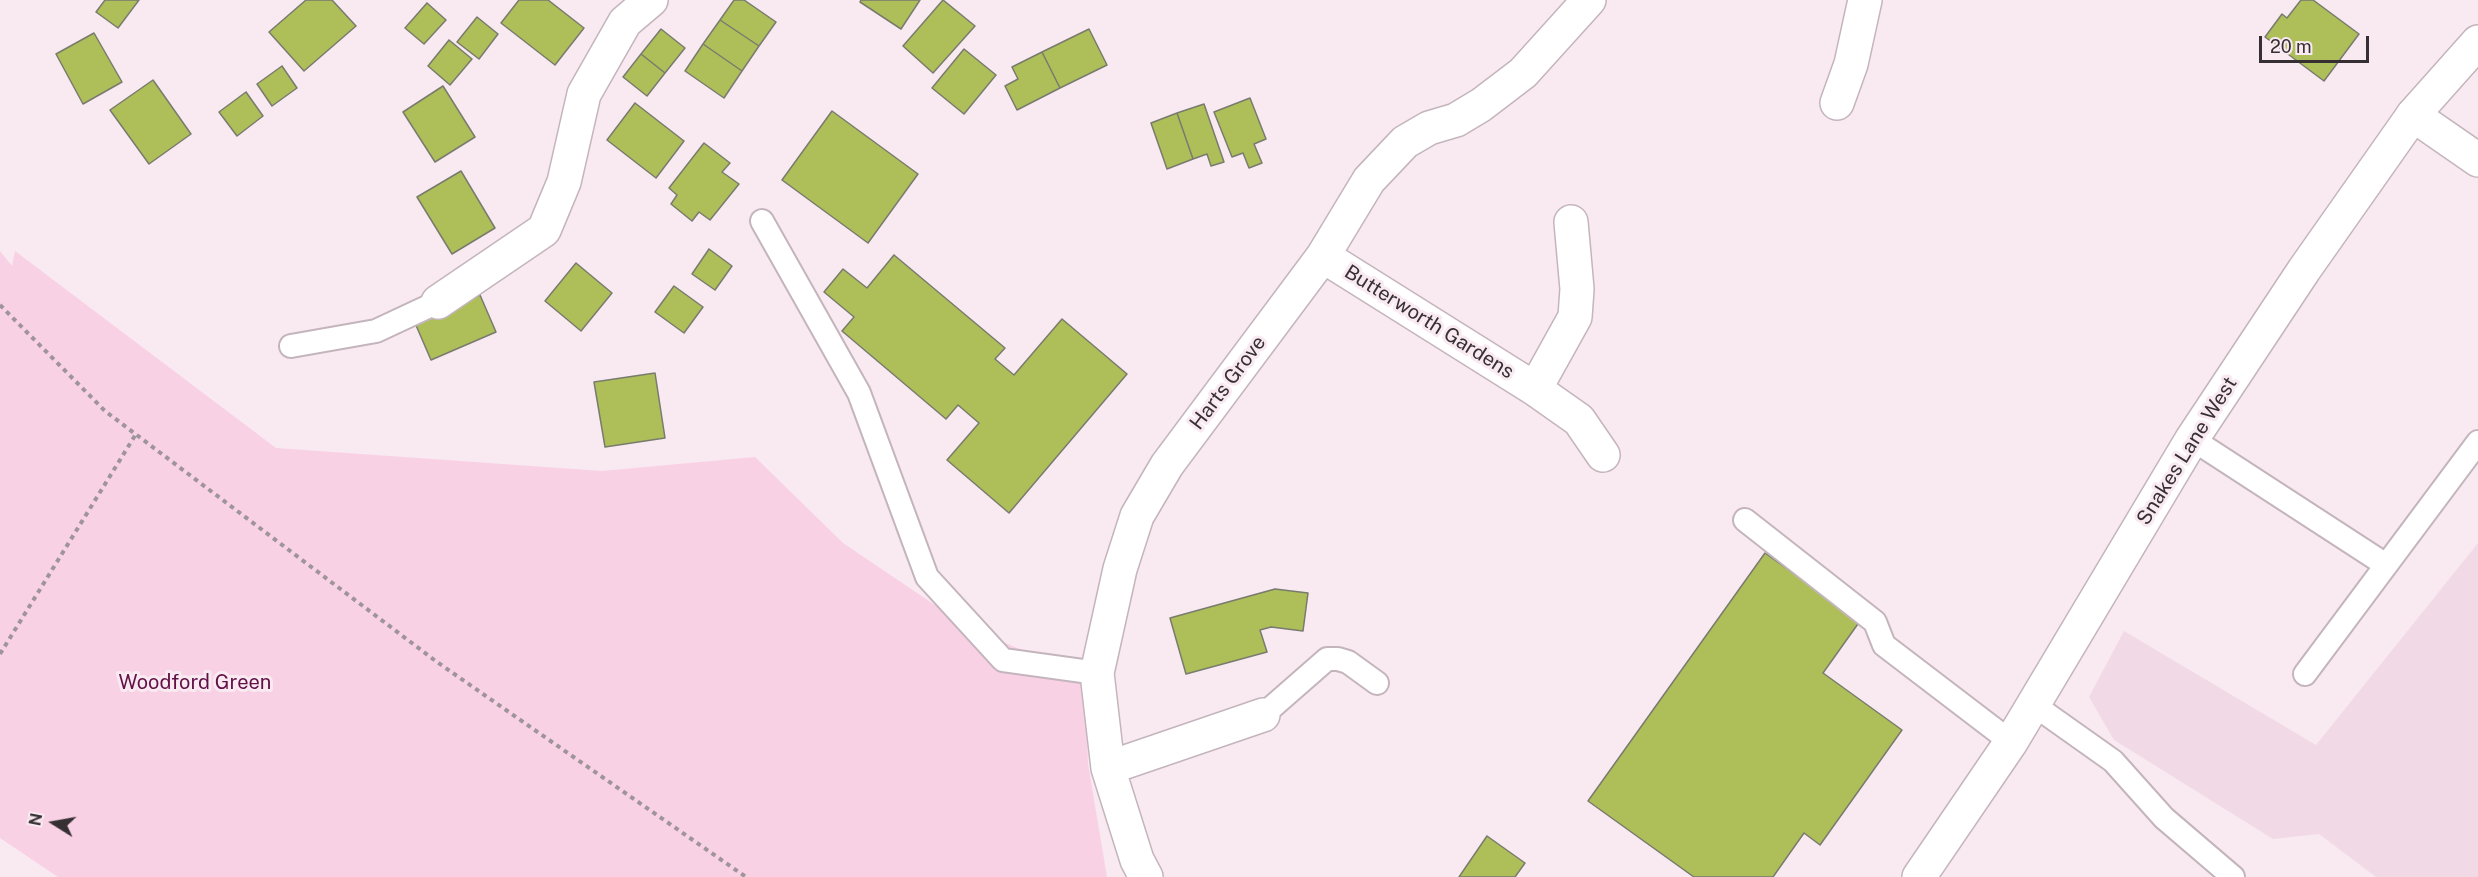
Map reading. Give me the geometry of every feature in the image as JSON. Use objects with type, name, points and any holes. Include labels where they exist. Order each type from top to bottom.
[{"type":"street","points":[[438,302],[544,230],[564,182],[584,94],[625,22],[651,0]]},
{"type":"street","name":"Harts Grove","points":[[1146,877],[1137,860],[1108,768],[1096,673],[1120,569],[1137,516],[1167,465],[1323,256],[1369,180],[1405,142],[1429,128],[1456,120],[1514,79],[1589,0]]},
{"type":"street","points":[[1837,103],[1851,64],[1858,2]]},
{"type":"street","name":"Snakes Lane West","points":[[1919,877],[2011,742],[2192,439],[2304,270],[2413,115],[2478,42]]},
{"type":"street","points":[[2413,115],[2478,160]]},
{"type":"street","name":"Butterworth Gardens","points":[[1535,389],[1575,317],[1577,290],[1571,222]]},
{"type":"street","name":"Butterworth Gardens","points":[[1323,256],[1535,389],[1579,420],[1603,455]]},
{"type":"street","points":[[1108,768],[1263,715]]},
{"type":"lane","points":[[762,221],[859,393],[927,577],[1003,660],[1096,673]]},
{"type":"lane","points":[[291,346],[376,331],[438,302]]},
{"type":"lane","points":[[2192,439],[2386,565]]},
{"type":"lane","points":[[2305,674],[2478,442]]},
{"type":"lane","points":[[1745,520],[1875,622],[1884,645],[2011,742]]},
{"type":"lane","points":[[1263,715],[1327,659],[1338,659],[1348,663],[1377,683]]},
{"type":"lane","points":[[2034,705],[2113,760],[2164,819],[2233,877]]},
{"type":"path","points":[[0,305],[105,411],[437,662],[746,877]]},
{"type":"path","points":[[0,654],[136,434]]},
{"type":"shaded area","points":[[2478,543],[2478,877],[2376,877],[2319,834],[2273,839],[2114,740],[2089,697],[2124,631],[2316,745]]},
{"type":"green space","name":"Woodford Green","points":[[0,251],[12,266],[15,251],[276,448],[602,471],[755,457],[843,543],[966,626],[1085,677],[1088,764],[1107,877],[58,877],[0,838]]},
{"type":"building","points":[[105,0],[139,0],[118,28],[96,12]]},
{"type":"building","points":[[306,0],[332,0],[356,26],[304,71],[269,32]]},
{"type":"building","points":[[519,0],[548,0],[584,28],[555,65],[501,23]]},
{"type":"building","points":[[734,0],[744,0],[776,22],[759,46],[720,20]]},
{"type":"building","points":[[861,0],[920,0],[901,29],[860,2]]},
{"type":"building","points":[[943,0],[975,26],[933,73],[903,46]]},
{"type":"building","points":[[2301,0],[2313,0],[2359,34],[2324,81],[2265,37],[2282,14],[2287,18]]},
{"type":"building","points":[[427,3],[446,20],[424,44],[405,28]]},
{"type":"building","points":[[477,17],[498,34],[479,59],[457,42]]},
{"type":"building","points":[[720,20],[759,46],[742,71],[703,44]]},
{"type":"building","points":[[661,29],[685,48],[665,73],[641,54]]},
{"type":"building","points":[[1089,29],[1107,65],[1060,88],[1042,52]]},
{"type":"building","points":[[94,33],[122,82],[83,104],[56,54]]},
{"type":"building","points":[[449,40],[472,59],[450,85],[428,66]]},
{"type":"building","points":[[703,44],[742,71],[724,98],[685,71]]},
{"type":"building","points":[[964,49],[996,75],[964,114],[932,88]]},
{"type":"building","points":[[1042,52],[1060,88],[1017,110],[1005,86],[1018,79],[1012,67]]},
{"type":"building","points":[[641,54],[665,73],[647,96],[623,77]]},
{"type":"building","points":[[282,66],[297,88],[272,106],[257,84]]},
{"type":"building","points":[[153,80],[191,134],[149,164],[110,110]]},
{"type":"building","points":[[443,86],[475,137],[435,162],[403,112]]},
{"type":"building","points":[[246,92],[263,116],[237,136],[219,112]]},
{"type":"building","points":[[1250,98],[1266,139],[1254,144],[1262,163],[1249,168],[1243,153],[1232,157],[1214,112]]},
{"type":"building","points":[[635,103],[684,141],[656,178],[607,140]]},
{"type":"building","points":[[1204,104],[1224,162],[1211,166],[1207,154],[1193,159],[1177,113]]},
{"type":"building","points":[[832,111],[918,174],[868,243],[782,180]]},
{"type":"building","points":[[1177,113],[1193,159],[1167,169],[1151,123]]},
{"type":"building","points":[[704,143],[730,163],[722,172],[739,184],[710,220],[699,212],[692,221],[671,204],[677,195],[669,188]]},
{"type":"building","points":[[461,171],[495,228],[452,254],[417,197]]},
{"type":"building","points":[[709,249],[732,266],[715,290],[692,274]]},
{"type":"building","points":[[894,255],[1005,348],[995,359],[1014,375],[1062,319],[1127,374],[1009,513],[947,460],[979,423],[958,405],[946,419],[842,331],[854,317],[824,292],[843,269],[867,288]]},
{"type":"building","points":[[576,263],[612,293],[581,331],[545,301]]},
{"type":"building","points":[[674,286],[703,307],[684,333],[655,312]]},
{"type":"building","points":[[480,295],[496,332],[431,360],[415,323]]},
{"type":"building","points":[[655,373],[665,438],[605,447],[594,382]]},
{"type":"building","points":[[1765,553],[1860,621],[1823,673],[1902,730],[1820,845],[1804,833],[1773,877],[1694,877],[1588,801]]},
{"type":"building","points":[[1275,589],[1308,593],[1303,631],[1271,627],[1260,630],[1267,652],[1186,674],[1170,618]]},
{"type":"building","points":[[1487,836],[1525,863],[1515,877],[1459,877]]}]
